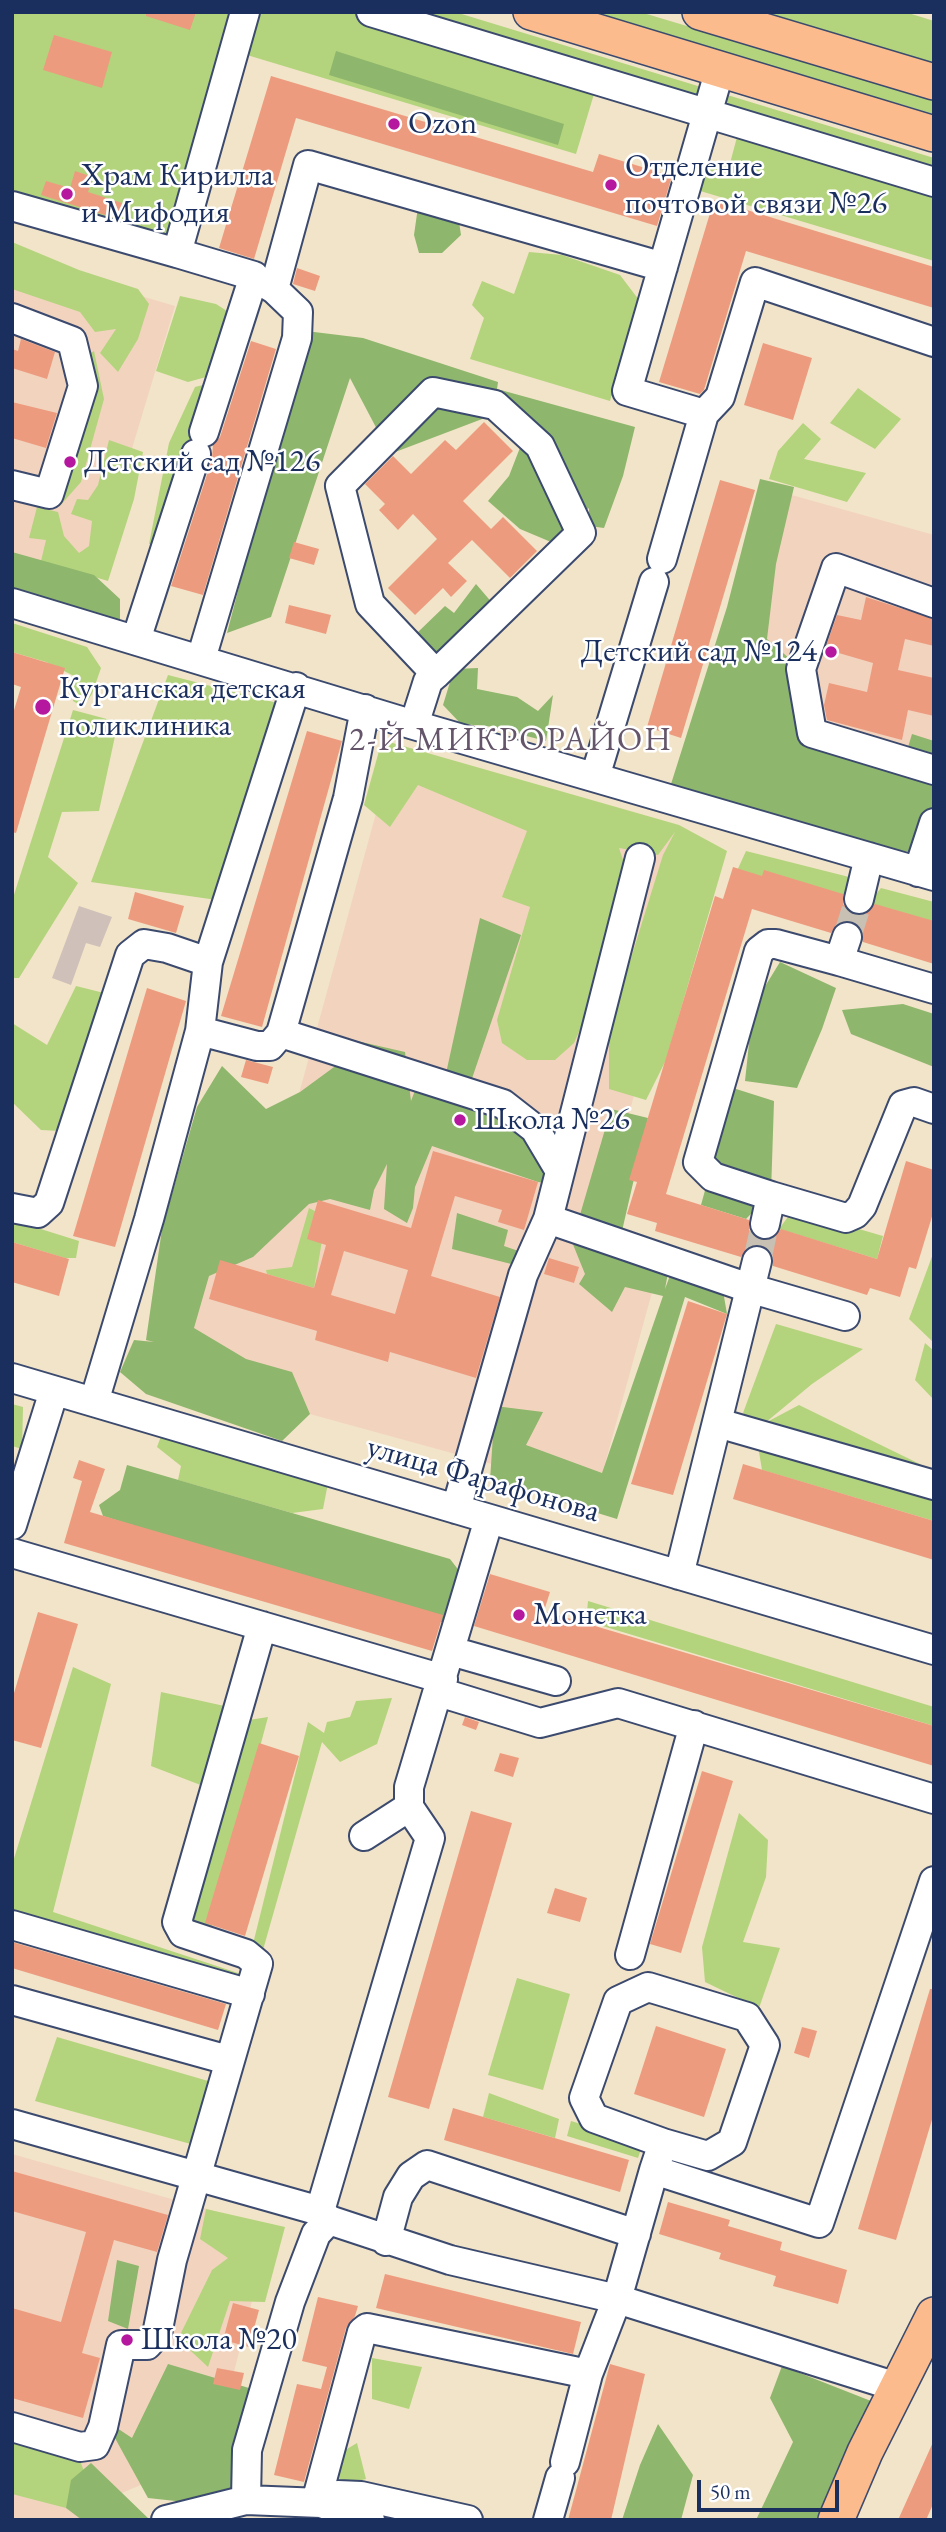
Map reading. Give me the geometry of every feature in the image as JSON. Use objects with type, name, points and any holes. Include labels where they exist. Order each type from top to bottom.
[{"type":"main road","points":[[531,12],[934,134]]},
{"type":"main road","points":[[700,12],[739,18],[934,82]]},
{"type":"main road","points":[[836,2520],[934,2315]]},
{"type":"street","points":[[177,253],[245,12]]},
{"type":"street","points":[[370,12],[934,182]]},
{"type":"street","points":[[704,414],[627,391],[720,69]]},
{"type":"street","points":[[136,640],[200,443],[308,165],[663,267]]},
{"type":"street","points":[[12,206],[177,253],[264,283],[299,312],[297,338],[201,659]]},
{"type":"street","points":[[595,777],[704,414],[720,397],[755,282],[934,342]]},
{"type":"street","points":[[12,318],[72,341],[83,386],[49,494],[12,485]]},
{"type":"street","points":[[414,725],[428,681],[436,674],[581,533],[540,446],[495,405],[433,392],[340,486],[370,604],[436,674]]},
{"type":"street","points":[[934,603],[836,568],[801,669],[812,733],[934,770]]},
{"type":"street","points":[[12,603],[414,725],[926,874],[934,823]]},
{"type":"street","points":[[94,1402],[149,1219],[200,1031],[208,962],[296,687]]},
{"type":"street","points":[[200,1031],[257,1046],[270,1046],[281,1033],[348,798],[365,709]]},
{"type":"street","points":[[859,899],[869,857]]},
{"type":"street","points":[[456,1509],[523,1275],[548,1219],[640,858]]},
{"type":"street","points":[[12,1208],[38,1213],[49,1203],[130,955],[144,944],[167,947],[208,962]]},
{"type":"street","points":[[934,989],[843,949],[768,944],[759,951],[698,1162],[713,1177],[846,1218],[855,1214],[862,1206],[903,1105],[914,1102],[934,1109]]},
{"type":"street","points":[[281,1033],[503,1104],[535,1129],[560,1171]]},
{"type":"street","points":[[765,1224],[771,1196]]},
{"type":"street","points":[[548,1219],[749,1289],[845,1316]]},
{"type":"street","points":[[679,1575],[757,1261]]},
{"type":"street","name":"улица Фарафонова","points":[[12,1378],[934,1650]]},
{"type":"street","points":[[13,1519],[54,1391]]},
{"type":"street","points":[[718,1423],[934,1485]]},
{"type":"street","points":[[246,2500],[247,2451],[286,2314],[325,2216],[430,1839],[410,1807],[409,1787],[489,1519]]},
{"type":"street","points":[[12,1553],[261,1626],[441,1686],[540,1723],[618,1703],[934,1799]]},
{"type":"street","points":[[12,2427],[80,2447],[95,2445],[103,2427],[121,2345],[147,2345],[157,2334],[172,2260],[258,1964],[254,1959],[183,1933],[177,1922],[261,1626]]},
{"type":"street","points":[[451,1651],[556,1681]]},
{"type":"street","points":[[630,1955],[694,1725]]},
{"type":"street","points":[[364,1836],[410,1807]]},
{"type":"street","points":[[654,2170],[819,2223],[934,1881]]},
{"type":"street","points":[[12,1925],[250,1994]]},
{"type":"street","points":[[648,1987],[747,2017],[765,2045],[732,2142],[708,2156],[663,2143],[594,2118],[584,2098],[618,2001],[648,1987]]},
{"type":"street","points":[[12,2000],[228,2060]]},
{"type":"street","points":[[12,2124],[199,2174],[325,2216],[387,2241],[450,2260],[617,2299],[897,2388]]},
{"type":"street","points":[[548,2520],[588,2374],[617,2299],[663,2143]]},
{"type":"street","points":[[387,2241],[398,2197],[411,2176],[427,2165],[636,2234]]},
{"type":"street","points":[[318,2502],[362,2332],[366,2328],[588,2374]]},
{"type":"street","points":[[318,2502],[338,2495],[360,2496],[468,2520]]},
{"type":"street","points":[[166,2520],[246,2500],[318,2502],[370,2520]]},
{"type":"shaded area","name":"Детский сад №126","points":[[12,258],[175,306],[93,578],[12,554]]},
{"type":"shaded area","name":"Детский сад №124","points":[[774,490],[934,535],[934,839],[696,768]]},
{"type":"shaded area","name":"Школа №26","points":[[392,755],[704,842],[590,1255],[657,1274],[597,1493],[139,1367],[209,1109],[289,1130]]},
{"type":"shaded area","points":[[79,906],[112,917],[100,947],[86,943],[71,985],[52,978]]},
{"type":"shaded area","name":"Школа №20","points":[[12,2154],[271,2227],[213,2454],[115,2496],[107,2520],[12,2520]]},
{"type":"green space","points":[[12,12],[455,12],[934,158],[934,261],[697,190],[705,160],[729,167],[737,137],[594,94],[576,154],[247,55],[227,23],[170,232],[156,240],[12,199]]},
{"type":"green space","points":[[586,12],[640,12],[934,100],[934,114]]},
{"type":"green space","points":[[759,12],[905,12],[934,21],[934,66]]},
{"type":"green space","points":[[336,51],[564,124],[558,145],[329,75]]},
{"type":"green space","points":[[418,207],[459,222],[461,235],[442,253],[419,253],[414,235]]},
{"type":"green space","points":[[12,242],[79,270],[138,289],[149,304],[138,339],[118,372],[100,353],[116,329],[95,332],[80,312],[12,289]]},
{"type":"green space","points":[[529,252],[562,255],[620,275],[639,300],[610,401],[470,359],[484,318],[472,305],[482,281],[514,294]]},
{"type":"green space","points":[[180,296],[216,304],[241,320],[224,372],[188,382],[156,371]]},
{"type":"green space","points":[[306,331],[363,338],[498,382],[497,389],[635,427],[623,476],[604,528],[589,526],[589,508],[551,542],[520,529],[488,501],[509,476],[528,427],[490,416],[390,454],[350,378],[271,617],[227,633]]},
{"type":"green space","points":[[94,351],[104,399],[81,482],[59,507],[73,363]]},
{"type":"green space","points":[[230,378],[171,547],[149,544],[169,443],[195,387]]},
{"type":"green space","points":[[858,388],[901,419],[875,449],[830,423]]},
{"type":"green space","points":[[803,423],[821,439],[804,459],[866,473],[847,502],[769,479],[778,451]]},
{"type":"green space","points":[[109,440],[143,452],[134,499],[108,581],[41,561],[46,540],[29,538],[37,507],[58,512],[64,536],[79,553],[89,546],[92,521],[71,514],[77,499],[88,500],[98,485]]},
{"type":"green space","points":[[760,479],[794,487],[776,564],[767,639],[798,666],[801,740],[902,767],[912,734],[934,741],[934,857],[665,803],[727,607]]},
{"type":"green space","points":[[12,552],[94,575],[120,599],[120,634],[12,602]]},
{"type":"green space","points":[[476,584],[494,605],[427,676],[410,645],[417,633],[445,606],[454,613]]},
{"type":"green space","points":[[12,623],[87,647],[101,668],[92,694],[83,707],[73,701],[74,676],[46,662],[12,652]]},
{"type":"green space","points":[[478,668],[477,689],[517,697],[538,711],[553,695],[546,741],[487,726],[461,724],[443,705],[454,669]]},
{"type":"green space","points":[[168,675],[281,704],[224,901],[91,882]]},
{"type":"green space","points":[[73,710],[118,722],[99,811],[62,812],[48,857],[78,883],[19,978],[12,978],[12,901]]},
{"type":"green space","points":[[382,740],[679,825],[727,851],[666,1060],[646,1100],[609,1089],[609,1029],[663,855],[675,832],[658,855],[619,848],[627,872],[583,1023],[574,1043],[555,1060],[527,1060],[502,1043],[497,1020],[530,907],[502,897],[527,831],[418,785],[390,827],[364,805]]},
{"type":"green space","points":[[746,851],[857,879],[853,897],[736,873]]},
{"type":"green space","points":[[881,888],[934,902],[934,925],[867,905]]},
{"type":"green space","points":[[480,918],[521,935],[467,1093],[520,1113],[556,1184],[538,1182],[432,1146],[415,1187],[413,1208],[407,1223],[384,1209],[387,1164],[374,1190],[370,1210],[330,1199],[309,1204],[253,1257],[209,1276],[194,1328],[246,1359],[292,1372],[310,1414],[282,1441],[146,1394],[120,1372],[134,1340],[154,1342],[146,1340],[162,1229],[197,1107],[222,1066],[266,1109],[300,1092],[345,1059],[344,1038],[405,1052],[411,1101],[422,1072],[445,1078]]},
{"type":"green space","points":[[780,962],[836,988],[797,1088],[745,1081],[753,1006]]},
{"type":"green space","points":[[76,986],[104,993],[60,1131],[41,1130],[12,1102],[12,1023],[47,1045]]},
{"type":"green space","points":[[903,1004],[934,1014],[934,1067],[851,1034],[842,1010]]},
{"type":"green space","points":[[733,1088],[774,1101],[771,1193],[746,1219],[701,1205]]},
{"type":"green space","points":[[611,1109],[648,1118],[622,1231],[670,1262],[665,1289],[672,1270],[722,1285],[727,1314],[685,1297],[617,1519],[490,1480],[495,1406],[543,1412],[526,1445],[602,1473],[663,1296],[625,1287],[612,1312],[579,1284],[585,1274],[572,1242]]},
{"type":"green space","points":[[309,1208],[326,1217],[314,1288],[267,1274],[266,1270],[292,1267]]},
{"type":"green space","points":[[793,1210],[883,1236],[877,1259],[779,1229]]},
{"type":"green space","points":[[457,1213],[508,1230],[504,1246],[527,1254],[523,1267],[452,1249]]},
{"type":"green space","points":[[12,1220],[79,1241],[76,1258],[65,1258],[12,1242]]},
{"type":"green space","points":[[934,1251],[934,1343],[909,1319]]},
{"type":"green space","points":[[776,1324],[863,1349],[812,1384],[765,1423],[799,1405],[934,1471],[934,1521],[762,1470],[755,1428],[759,1426],[743,1413]]},
{"type":"green space","points":[[925,1343],[934,1351],[934,1400],[915,1380]]},
{"type":"green space","points":[[12,1404],[23,1407],[22,1449],[12,1446]]},
{"type":"green space","points":[[163,1431],[329,1478],[323,1509],[292,1513],[178,1480],[181,1466],[157,1447]]},
{"type":"green space","points":[[127,1465],[450,1559],[474,1590],[457,1627],[103,1516],[99,1505],[120,1490]]},
{"type":"green space","points":[[588,1601],[934,1707],[934,1726],[586,1621]]},
{"type":"green space","points":[[73,1667],[111,1684],[53,1912],[247,1976],[246,2000],[12,1933],[12,1865]]},
{"type":"green space","points":[[161,1692],[238,1709],[211,1789],[151,1766]]},
{"type":"green space","points":[[392,1698],[377,1744],[340,1762],[322,1742],[259,1964],[248,1964],[308,1722],[324,1733],[327,1722],[350,1717],[356,1701]]},
{"type":"green space","points":[[268,1717],[204,1956],[186,1948],[249,1720]]},
{"type":"green space","points":[[739,1813],[768,1840],[766,1877],[743,1942],[780,1948],[759,2008],[705,1982],[702,1947]]},
{"type":"green space","points":[[517,1978],[570,1994],[543,2090],[488,2075]]},
{"type":"green space","points":[[57,2037],[215,2083],[198,2146],[35,2101]]},
{"type":"green space","points":[[489,2093],[559,2119],[555,2138],[483,2117]]},
{"type":"green space","points":[[571,2121],[643,2143],[638,2158],[567,2136]]},
{"type":"green space","points":[[206,2209],[285,2227],[265,2302],[230,2301],[208,2367],[178,2339],[212,2270],[228,2258],[200,2239]]},
{"type":"green space","points":[[117,2260],[139,2266],[128,2329],[108,2321]]},
{"type":"green space","points":[[372,2358],[422,2367],[409,2409],[372,2399]]},
{"type":"green space","points":[[168,2364],[249,2388],[231,2507],[148,2498],[105,2420],[132,2438]]},
{"type":"green space","points":[[782,2366],[871,2401],[822,2520],[756,2520],[793,2442],[770,2398]]},
{"type":"green space","points":[[658,2424],[693,2475],[681,2520],[622,2520],[640,2465]]},
{"type":"green space","points":[[12,2437],[79,2458],[85,2474],[77,2499],[66,2508],[12,2494]]},
{"type":"green space","points":[[357,2443],[366,2479],[340,2485],[337,2455]]},
{"type":"green space","points":[[91,2463],[150,2520],[82,2520],[66,2508],[71,2480]]},
{"type":"building","points":[[146,12],[196,12],[190,30],[146,16]]},
{"type":"building","points":[[54,35],[112,52],[102,88],[43,70]]},
{"type":"building","points":[[271,76],[593,172],[599,154],[672,176],[657,226],[296,118],[254,259],[219,248]]},
{"type":"building","name":"Храм Кирилла и Мифодия","points":[[75,171],[93,177],[88,192],[122,203],[118,219],[41,195],[46,181],[70,188]]},
{"type":"building","points":[[714,200],[934,267],[934,308],[746,251],[704,390],[700,394],[659,382]]},
{"type":"building","points":[[297,268],[320,276],[315,291],[293,284]]},
{"type":"building","points":[[21,339],[55,352],[47,379],[12,368],[12,349],[18,351]]},
{"type":"building","points":[[251,341],[276,349],[203,595],[171,586],[212,459],[213,445],[220,437]]},
{"type":"building","points":[[763,343],[812,358],[793,420],[744,405]]},
{"type":"building","points":[[12,402],[57,413],[46,448],[12,438]]},
{"type":"building","points":[[484,422],[513,451],[463,501],[491,529],[503,517],[537,551],[510,578],[472,540],[448,563],[467,581],[451,597],[443,588],[415,615],[388,588],[437,539],[413,514],[398,530],[379,510],[385,504],[365,484],[393,456],[411,474],[445,440],[456,450]]},
{"type":"building","points":[[720,480],[755,490],[681,738],[647,727]]},
{"type":"building","points":[[294,542],[319,549],[314,565],[289,558]]},
{"type":"building","points":[[866,597],[934,619],[934,646],[905,639],[898,670],[934,678],[934,716],[908,710],[902,740],[827,720],[824,705],[829,683],[867,692],[873,663],[825,649],[837,615],[861,620]]},
{"type":"building","points":[[289,605],[331,615],[326,634],[285,623]]},
{"type":"building","points":[[12,652],[65,668],[16,833],[12,832],[12,717],[21,687],[12,684]]},
{"type":"building","points":[[307,731],[342,741],[262,1027],[221,1016]]},
{"type":"building","points":[[733,867],[762,876],[764,870],[843,894],[843,904],[855,915],[864,915],[875,904],[934,921],[934,964],[863,942],[860,927],[852,921],[837,924],[831,933],[752,909],[666,1194],[749,1220],[749,1230],[761,1240],[771,1240],[781,1229],[877,1259],[906,1161],[934,1170],[934,1210],[916,1269],[909,1267],[900,1297],[870,1288],[867,1295],[773,1266],[773,1256],[762,1245],[752,1245],[741,1257],[655,1231],[657,1223],[627,1214],[637,1182],[629,1180],[715,896],[723,899]]},
{"type":"building","points":[[135,892],[184,906],[176,933],[128,919]]},
{"type":"building","points":[[147,988],[186,1001],[115,1247],[73,1236]]},
{"type":"building","points":[[246,1060],[273,1067],[268,1084],[241,1077]]},
{"type":"building","points":[[433,1151],[538,1182],[524,1230],[498,1222],[502,1210],[455,1196],[431,1276],[500,1297],[476,1378],[390,1352],[388,1362],[315,1340],[317,1331],[209,1299],[220,1260],[314,1288],[326,1245],[307,1239],[318,1200],[411,1228]],"holes":[[[344,1251],[408,1270],[395,1314],[331,1295]]]},
{"type":"building","points":[[12,1242],[69,1259],[59,1296],[12,1282]]},
{"type":"building","points":[[549,1258],[579,1267],[574,1283],[544,1274]]},
{"type":"building","points":[[688,1301],[727,1314],[673,1495],[631,1484]]},
{"type":"building","points":[[79,1460],[105,1469],[90,1512],[443,1615],[432,1651],[64,1543],[82,1481],[73,1478]]},
{"type":"building","points":[[743,1464],[934,1521],[934,1560],[733,1499]]},
{"type":"building","points":[[490,1574],[550,1592],[544,1611],[934,1726],[934,1766],[474,1626]]},
{"type":"building","points":[[38,1612],[78,1624],[41,1748],[12,1740],[12,1700]]},
{"type":"building","points":[[465,1717],[479,1722],[476,1730],[462,1725]]},
{"type":"building","points":[[259,1743],[299,1756],[245,1936],[205,1923]]},
{"type":"building","points":[[500,1753],[519,1758],[513,1777],[494,1771]]},
{"type":"building","points":[[702,1771],[733,1781],[681,1953],[650,1944]]},
{"type":"building","points":[[471,1811],[512,1823],[429,2109],[388,2097]]},
{"type":"building","points":[[555,1888],[587,1898],[580,1922],[547,1913]]},
{"type":"building","points":[[12,1942],[226,2004],[218,2030],[12,1968]]},
{"type":"building","points":[[930,1989],[934,1989],[934,2113],[896,2240],[858,2229]]},
{"type":"building","points":[[656,2026],[726,2049],[704,2117],[634,2094]]},
{"type":"building","points":[[802,2027],[817,2031],[809,2058],[794,2053]]},
{"type":"building","points":[[453,2108],[629,2160],[620,2192],[444,2140]]},
{"type":"building","points":[[12,2171],[168,2215],[157,2252],[114,2240],[82,2353],[100,2358],[83,2418],[12,2398],[12,2308],[61,2322],[86,2232],[12,2211]]},
{"type":"building","points":[[668,2202],[730,2220],[728,2226],[782,2242],[780,2250],[847,2270],[838,2304],[773,2286],[776,2276],[719,2259],[721,2253],[659,2234]]},
{"type":"building","points":[[385,2274],[581,2322],[573,2354],[376,2308]]},
{"type":"building","points":[[318,2297],[358,2306],[355,2316],[346,2328],[304,2482],[274,2475],[297,2384],[321,2389],[327,2367],[302,2361]]},
{"type":"building","points":[[233,2303],[259,2310],[249,2347],[223,2340]]},
{"type":"building","points":[[610,2364],[645,2374],[611,2520],[568,2520]]},
{"type":"building","points":[[217,2368],[244,2373],[240,2390],[213,2384]]},
{"type":"building","points":[[934,2440],[934,2502],[926,2520],[898,2520]]},
{"type":"tunnel","points":[[847,937],[859,899]]},
{"type":"tunnel","points":[[757,1261],[765,1224]]},
{"type":"place","name":"Ozon","points":[[394,124]]},
{"type":"place","name":"Отделение почтовой связи №26","points":[[611,185]]},
{"type":"place","name":"Храм Кирилла и Мифодия","points":[[67,194]]},
{"type":"place","name":"Детский сад №126","points":[[70,462]]},
{"type":"place","name":"Детский сад №124","points":[[831,652]]},
{"type":"place","name":"Курганская детская поликлиника","points":[[43,707]]},
{"type":"place","name":"Школа №26","points":[[460,1120]]},
{"type":"place","name":"Монетка","points":[[519,1615]]},
{"type":"place","name":"Школа №20","points":[[127,2340]]},
{"type":"district","name":"2-Й МИКРОРАЙОН","points":[[511,741]]}]
